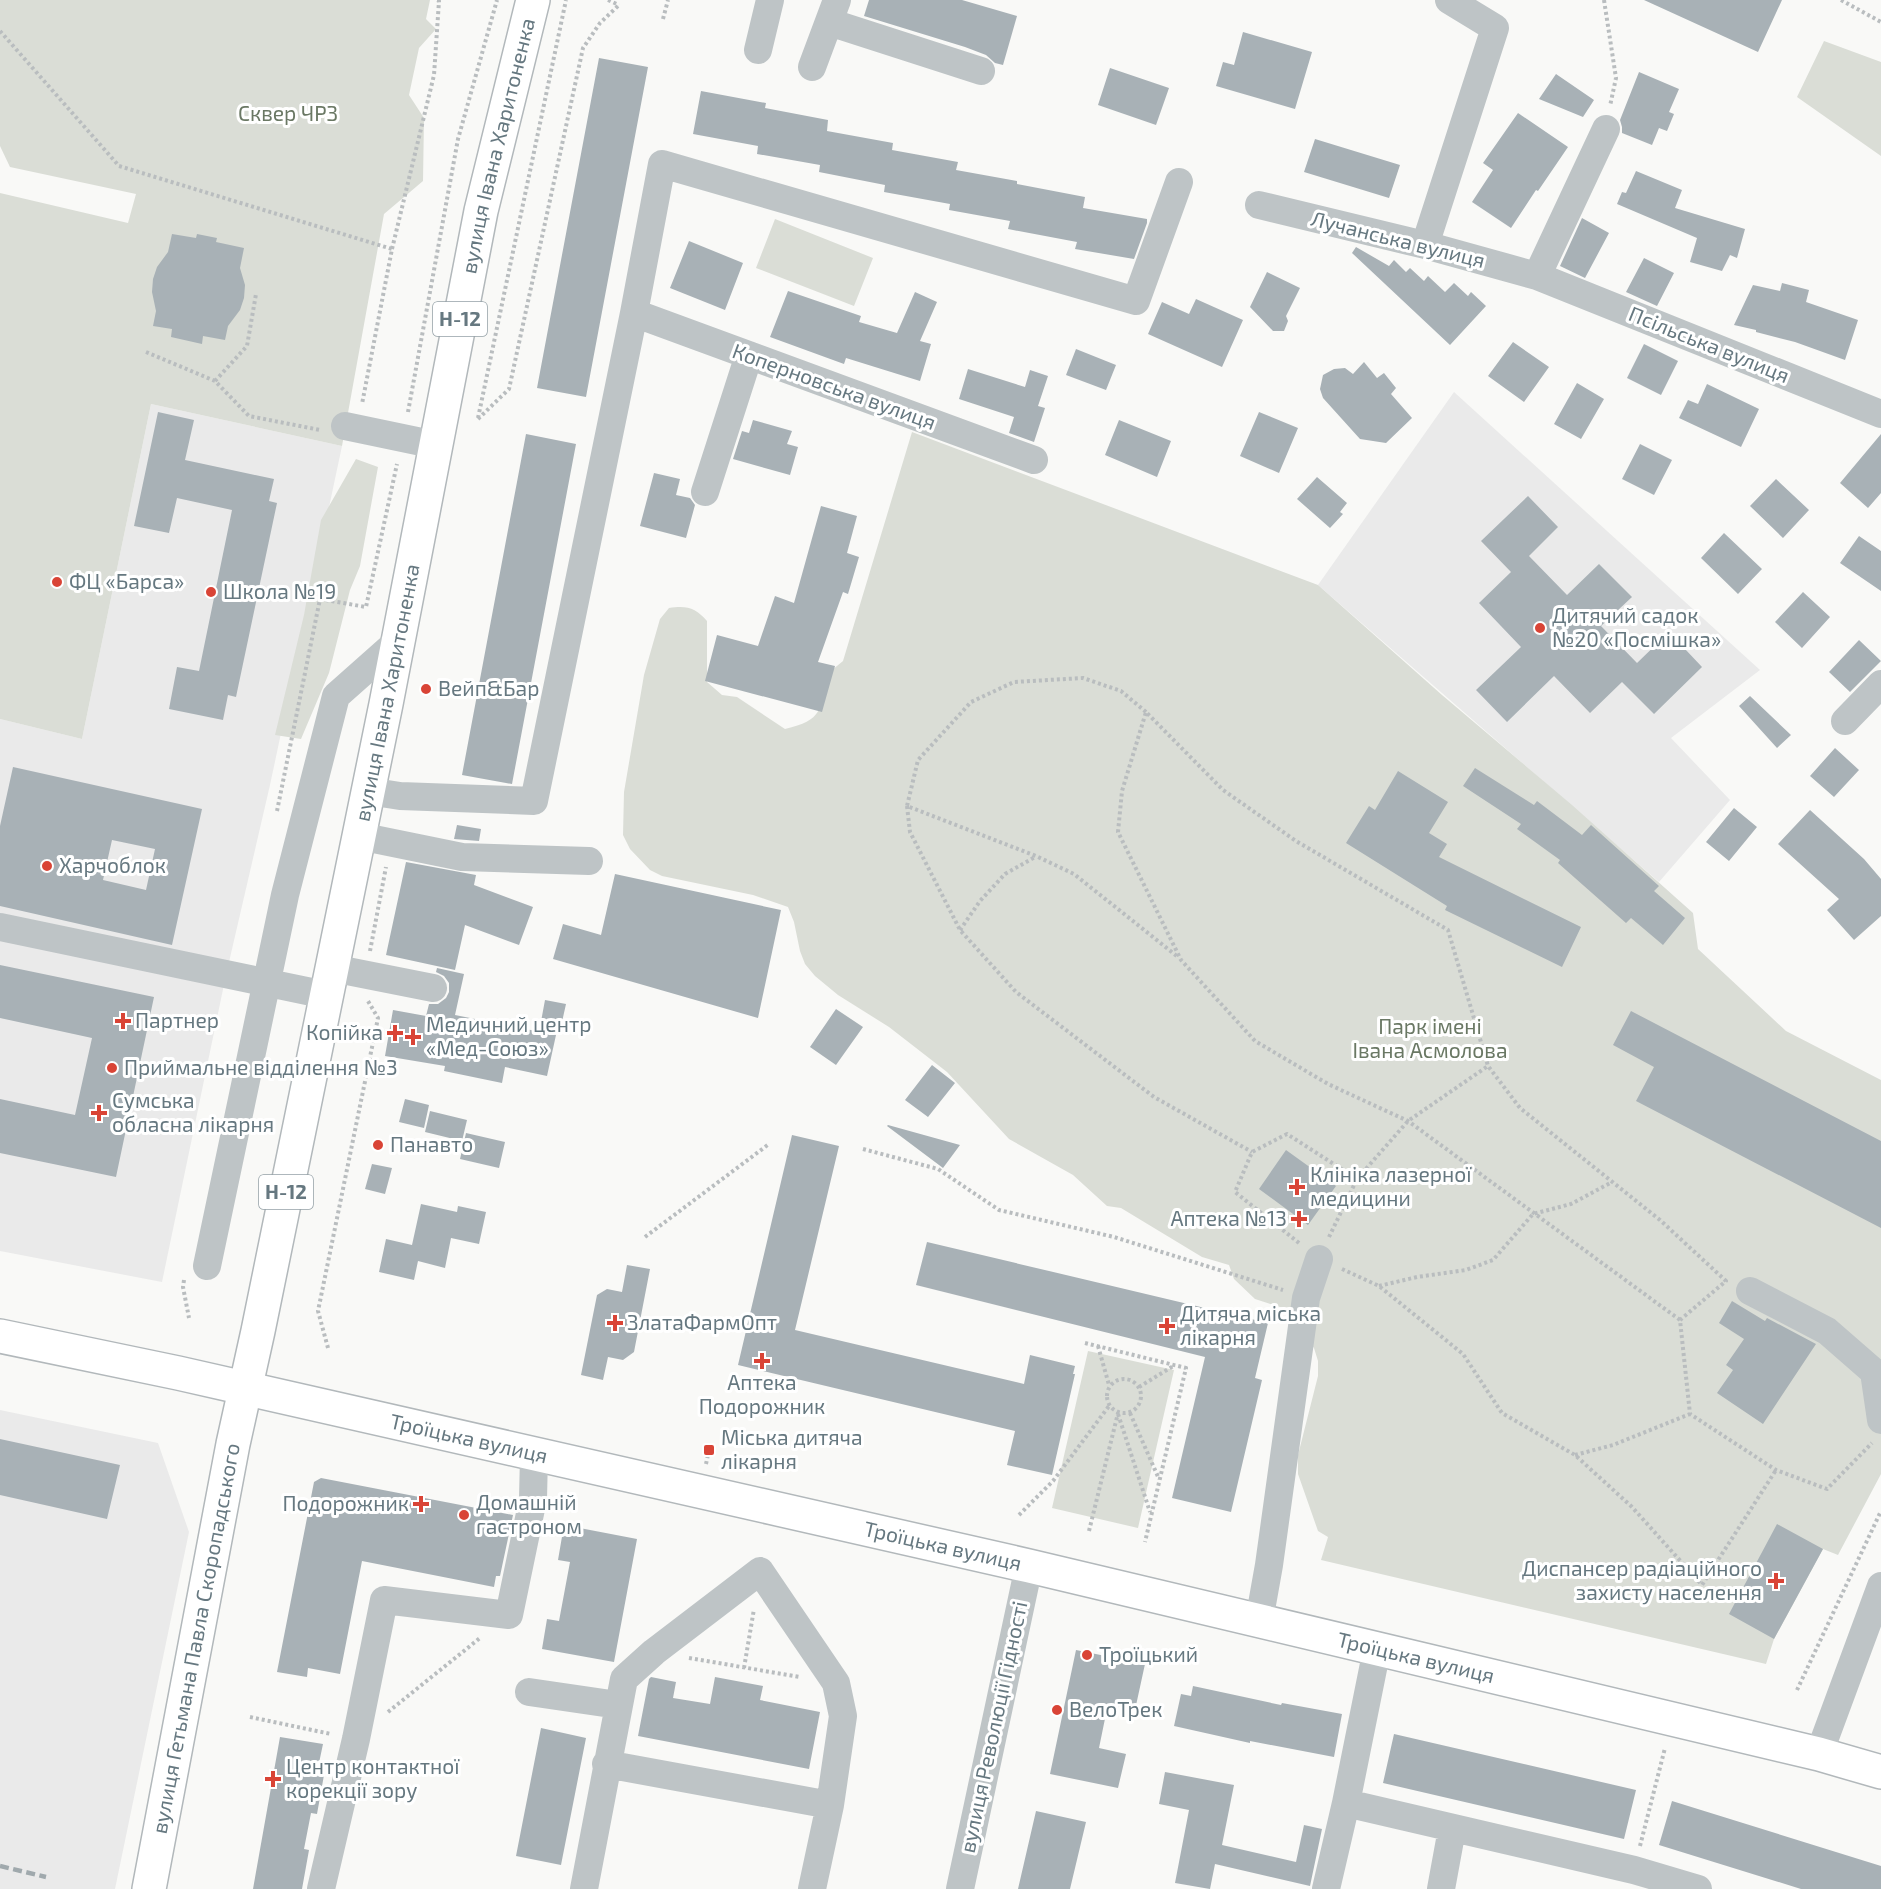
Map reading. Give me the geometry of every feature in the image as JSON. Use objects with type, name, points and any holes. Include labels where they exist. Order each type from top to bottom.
[{"type":"main road","name":"вулиця Івана Харитоненка","points":[[245,1389],[369,791],[481,211],[533,0]]},
{"type":"main road","name":"Троїцька вулиця","points":[[0,1336],[1029,1566],[1819,1754],[1881,1772]]},
{"type":"main road","name":"вулиця Гетьмана Павла Скоропадського","points":[[149,1889],[245,1389]]},
{"type":"street","points":[[758,50],[770,0]]},
{"type":"street","points":[[1425,244],[1496,28],[1449,0]]},
{"type":"street","points":[[812,68],[833,11],[981,71]]},
{"type":"street","points":[[1537,276],[1606,129]]},
{"type":"street","points":[[369,791],[400,796],[534,801],[634,313],[662,164],[1136,301],[1179,182]]},
{"type":"street","name":"Лучанська вулиця","points":[[1259,205],[1425,244],[1537,276]]},
{"type":"street","name":"Псільська вулиця","points":[[1537,276],[1881,414]]},
{"type":"street","name":"Коперновська вулиця","points":[[634,313],[1034,460]]},
{"type":"street","points":[[705,492],[748,355]]},
{"type":"street","points":[[351,427],[436,445]]},
{"type":"street","points":[[196,1271],[285,895],[336,696],[398,642]]},
{"type":"street","points":[[1845,721],[1881,684]]},
{"type":"street","points":[[359,836],[462,857],[589,861]]},
{"type":"street","points":[[0,927],[265,983],[329,982],[365,976],[433,988]]},
{"type":"street","points":[[1259,1621],[1269,1565],[1306,1298],[1319,1259]]},
{"type":"street","points":[[1750,1291],[1827,1331],[1874,1372],[1877,1431]]},
{"type":"street","points":[[321,1889],[356,1739],[384,1600],[509,1615],[532,1499],[534,1455]]},
{"type":"street","name":"вулиця Революції Гідності","points":[[960,1889],[1029,1566]]},
{"type":"street","points":[[584,1889],[624,1679],[654,1652],[760,1571],[836,1683],[843,1716],[830,1805],[812,1889]]},
{"type":"street","points":[[1819,1754],[1881,1586]]},
{"type":"street","points":[[1326,1889],[1377,1649]]},
{"type":"street","points":[[529,1692],[618,1705]]},
{"type":"street","points":[[606,1764],[830,1805]]},
{"type":"street","points":[[1346,1803],[1634,1870],[1698,1889]]},
{"type":"street","points":[[1441,1889],[1452,1829]]},
{"type":"path","points":[[146,352],[215,381],[249,416],[335,432],[351,427],[434,75],[438,0]]},
{"type":"path","points":[[275,821],[320,599],[366,607],[403,438],[458,139],[497,0]]},
{"type":"path","points":[[566,0],[478,419],[509,389],[583,48],[600,23],[619,5]]},
{"type":"path","points":[[608,0],[619,5]]},
{"type":"path","points":[[614,0],[619,5]]},
{"type":"path","points":[[663,20],[668,0]]},
{"type":"path","points":[[1604,0],[1616,78],[1606,129]]},
{"type":"path","points":[[1841,0],[1881,22]]},
{"type":"path","points":[[0,31],[119,166],[392,249]]},
{"type":"path","points":[[215,381],[247,346],[256,294]]},
{"type":"path","points":[[1252,1152],[1154,1097],[1016,992],[960,930],[910,832],[907,806],[918,760],[971,702],[1014,682],[1083,678],[1121,691],[1146,712],[1223,790],[1296,841],[1448,930],[1488,1066],[1520,1108],[1660,1220],[1726,1281],[1680,1320]]},
{"type":"path","points":[[1146,712],[1122,791],[1118,832],[1181,960]]},
{"type":"path","points":[[907,806],[1036,856],[1074,874],[1181,960],[1255,1041],[1328,1084],[1408,1121],[1680,1320],[1690,1414]]},
{"type":"path","points":[[328,1348],[318,1311],[378,1018],[362,991],[391,843]]},
{"type":"path","points":[[960,930],[980,901],[1005,874],[1036,856]]},
{"type":"path","points":[[1319,1259],[1357,1179],[1408,1121],[1488,1066]]},
{"type":"path","points":[[1357,1179],[1287,1134],[1252,1152],[1235,1192],[1319,1259],[1379,1287],[1463,1354],[1502,1413],[1575,1455],[1632,1507],[1702,1585],[1776,1470]]},
{"type":"path","points":[[645,1237],[770,1144]]},
{"type":"path","points":[[863,1149],[938,1169],[999,1210],[1114,1237],[1306,1298]]},
{"type":"path","points":[[1379,1287],[1417,1277],[1467,1270],[1492,1260],[1533,1214],[1571,1204],[1612,1182]]},
{"type":"path","points":[[189,1318],[183,1287],[196,1271]]},
{"type":"path","points":[[1085,1342],[1186,1368],[1145,1542]]},
{"type":"path","points":[[1097,1346],[1109,1385],[1106,1395],[1109,1406],[1118,1413],[1151,1515]]},
{"type":"path","points":[[1139,1387],[1176,1365]]},
{"type":"path","points":[[1109,1385],[1119,1379],[1131,1380],[1139,1387],[1142,1396],[1139,1406],[1130,1413],[1118,1413]]},
{"type":"path","points":[[1019,1515],[1053,1481],[1109,1406]]},
{"type":"path","points":[[1089,1531],[1118,1413]]},
{"type":"path","points":[[1130,1413],[1159,1479]]},
{"type":"path","points":[[1575,1455],[1613,1446],[1690,1414]]},
{"type":"path","points":[[1690,1414],[1776,1470],[1827,1489],[1877,1431]]},
{"type":"path","points":[[1797,1690],[1881,1511]]},
{"type":"path","points":[[654,1652],[836,1683]]},
{"type":"path","points":[[1634,1870],[1665,1748]]},
{"type":"shaded area","name":"Дитячий садок №20 «Посмішка»","points":[[1454,392],[1760,670],[1671,738],[1730,800],[1659,882],[1318,585]]},
{"type":"shaded area","name":"Сумська обласна лікарня","points":[[151,404],[342,446],[270,785],[226,975],[162,1282],[0,1251],[0,719],[82,739]]},
{"type":"shaded area","points":[[0,1410],[158,1443],[189,1532],[115,1889],[0,1889]]},
{"type":"green space","name":"Сквер ЧРЗ","points":[[0,0],[430,0],[426,19],[436,29],[419,48],[409,95],[424,118],[423,181],[384,214],[342,446],[151,404],[82,739],[0,719],[0,193],[128,223],[136,194],[10,167],[0,146]]},
{"type":"green space","points":[[1824,41],[1881,62],[1881,156],[1797,97]]},
{"type":"green space","points":[[775,219],[873,258],[854,306],[756,268]]},
{"type":"green space","name":"Парк імені Івана Асмолова","points":[[912,432],[1318,585],[1693,913],[1698,949],[1786,1031],[1881,1080],[1881,1474],[1838,1555],[1823,1549],[1774,1639],[1766,1664],[1321,1560],[1328,1537],[1318,1531],[1298,1474],[1298,1455],[1318,1376],[1318,1361],[1314,1348],[1283,1308],[1255,1299],[1234,1279],[1229,1265],[1202,1257],[1121,1208],[1107,1206],[1073,1175],[1009,1139],[947,1072],[889,1027],[838,995],[815,976],[805,964],[788,907],[753,895],[662,876],[650,870],[630,849],[623,835],[624,792],[644,675],[660,619],[669,608],[681,607],[695,610],[707,621],[707,682],[722,695],[737,697],[785,729],[807,722],[818,712],[821,705],[826,675],[843,661]]},
{"type":"green space","points":[[356,459],[378,467],[360,566],[350,590],[329,673],[301,739],[275,735],[304,615],[321,520]]},
{"type":"green space","points":[[1088,1351],[1174,1370],[1138,1528],[1052,1508]]},
{"type":"building","points":[[869,0],[962,0],[1017,16],[1003,65],[965,47],[864,16]]},
{"type":"building","points":[[1644,0],[1782,0],[1758,52]]},
{"type":"building","points":[[1243,32],[1312,52],[1295,109],[1216,86],[1223,62],[1234,65]]},
{"type":"building","points":[[599,58],[648,67],[586,397],[537,388]]},
{"type":"building","points":[[1110,68],[1169,88],[1156,125],[1098,105]]},
{"type":"building","points":[[1639,72],[1679,89],[1669,112],[1674,114],[1667,131],[1659,128],[1652,145],[1622,133],[1620,120]]},
{"type":"building","points":[[1556,74],[1594,100],[1583,117],[1539,99]]},
{"type":"building","points":[[701,91],[766,103],[765,108],[828,120],[827,131],[893,143],[892,150],[958,162],[956,170],[1085,197],[1083,208],[1147,219],[1147,223],[1134,259],[1075,249],[1077,242],[1008,229],[1010,221],[949,210],[950,204],[884,192],[885,185],[819,172],[820,165],[757,154],[758,146],[693,134]]},
{"type":"building","points":[[1518,113],[1568,147],[1511,228],[1472,202],[1493,170],[1483,163]]},
{"type":"building","points":[[1315,139],[1400,165],[1389,198],[1304,172]]},
{"type":"building","points":[[1636,171],[1682,190],[1675,208],[1745,229],[1737,258],[1730,255],[1722,271],[1690,262],[1697,238],[1617,204],[1622,192],[1626,193]]},
{"type":"building","points":[[1582,218],[1609,233],[1585,278],[1560,266]]},
{"type":"building","points":[[172,234],[196,238],[197,234],[217,238],[216,242],[244,248],[240,268],[245,285],[244,298],[240,310],[228,326],[225,340],[203,336],[202,344],[171,337],[172,329],[153,326],[156,311],[152,292],[153,279],[157,267],[168,252]]},
{"type":"building","points":[[689,241],[743,263],[725,310],[670,288]]},
{"type":"building","points":[[1356,247],[1389,266],[1394,260],[1406,272],[1410,268],[1424,281],[1428,276],[1445,292],[1454,283],[1468,296],[1471,292],[1486,306],[1450,345],[1352,253]]},
{"type":"building","points":[[1644,258],[1674,273],[1657,306],[1626,292]]},
{"type":"building","points":[[1267,272],[1300,288],[1286,316],[1288,321],[1284,331],[1273,331],[1250,307]]},
{"type":"building","points":[[1782,283],[1809,290],[1806,302],[1858,320],[1845,360],[1795,342],[1734,325],[1753,285],[1780,291]]},
{"type":"building","points":[[788,291],[861,316],[859,322],[897,333],[915,292],[937,302],[920,341],[931,344],[920,381],[846,358],[844,364],[770,337]]},
{"type":"building","points":[[1196,299],[1243,320],[1222,367],[1148,334],[1162,302],[1189,314]]},
{"type":"building","points":[[1513,342],[1549,367],[1524,402],[1488,376]]},
{"type":"building","points":[[1644,344],[1678,361],[1661,395],[1627,378]]},
{"type":"building","points":[[1076,349],[1116,365],[1106,390],[1066,375]]},
{"type":"building","points":[[1364,362],[1377,378],[1384,373],[1396,388],[1391,394],[1412,418],[1386,443],[1360,439],[1323,398],[1320,389],[1323,375],[1334,369],[1345,368],[1353,374]]},
{"type":"building","points":[[968,369],[1025,387],[1030,370],[1048,376],[1038,406],[1045,408],[1034,442],[1009,433],[1014,417],[959,399]]},
{"type":"building","points":[[1577,383],[1604,399],[1581,439],[1554,424]]},
{"type":"building","points":[[1707,384],[1759,409],[1741,447],[1679,418],[1688,400],[1698,404]]},
{"type":"building","points":[[158,412],[194,420],[185,460],[274,479],[269,501],[277,503],[236,697],[228,695],[223,720],[169,709],[177,667],[199,671],[232,510],[177,498],[169,533],[134,526]]},
{"type":"building","points":[[1259,412],[1298,428],[1279,473],[1240,456]]},
{"type":"building","points":[[753,420],[792,431],[787,444],[798,447],[790,475],[733,459],[742,431],[749,433]]},
{"type":"building","points":[[1119,420],[1171,441],[1157,477],[1105,455]]},
{"type":"building","points":[[526,434],[576,444],[512,784],[462,775]]},
{"type":"building","points":[[1881,434],[1881,493],[1868,508],[1840,483]]},
{"type":"building","points":[[1640,444],[1672,460],[1654,495],[1622,479]]},
{"type":"building","points":[[654,473],[680,479],[676,495],[690,498],[695,505],[686,538],[640,526]]},
{"type":"building","points":[[1317,477],[1347,503],[1340,512],[1343,514],[1330,528],[1297,499]]},
{"type":"building","points":[[1776,479],[1809,510],[1783,538],[1750,506]]},
{"type":"building","points":[[1528,496],[1558,527],[1529,556],[1567,595],[1599,564],[1632,597],[1601,626],[1637,663],[1669,632],[1702,667],[1654,714],[1622,682],[1590,713],[1554,676],[1507,722],[1476,690],[1521,647],[1479,603],[1511,572],[1481,541]]},
{"type":"building","points":[[821,506],[857,516],[847,553],[859,557],[848,594],[843,592],[818,662],[835,666],[822,712],[705,681],[717,635],[758,646],[775,596],[794,603]]},
{"type":"building","points":[[1724,533],[1762,569],[1738,594],[1701,558]]},
{"type":"building","points":[[1859,536],[1881,551],[1881,591],[1840,563]]},
{"type":"building","points":[[1803,592],[1830,617],[1802,648],[1775,622]]},
{"type":"building","points":[[1859,640],[1881,661],[1850,692],[1829,672]]},
{"type":"building","points":[[1750,696],[1791,735],[1777,748],[1739,706]]},
{"type":"building","points":[[1835,748],[1859,770],[1834,797],[1810,776]]},
{"type":"building","points":[[13,767],[202,809],[172,945],[0,906],[0,826]],"holes":[[[112,840],[155,849],[146,890],[103,880]]]},
{"type":"building","points":[[1475,768],[1534,805],[1537,801],[1582,835],[1591,825],[1659,886],[1654,891],[1685,918],[1663,945],[1631,918],[1626,923],[1558,863],[1560,860],[1517,829],[1521,824],[1463,786]]},
{"type":"building","points":[[1398,771],[1448,802],[1429,833],[1447,844],[1439,857],[1581,927],[1562,967],[1445,910],[1447,906],[1346,843],[1369,806],[1375,810]]},
{"type":"building","points":[[1734,808],[1757,827],[1729,861],[1706,842]]},
{"type":"building","points":[[1810,810],[1864,859],[1881,879],[1881,916],[1854,940],[1827,910],[1839,899],[1778,844]]},
{"type":"building","points":[[457,825],[481,829],[479,841],[454,839]]},
{"type":"building","points":[[406,862],[476,875],[474,885],[533,907],[519,945],[465,925],[455,970],[386,955]]},
{"type":"building","points":[[615,874],[781,910],[758,1018],[553,959],[563,924],[601,935]]},
{"type":"building","name":"Приймальне відділення №3","points":[[0,965],[154,997],[116,1177],[0,1153],[0,1099],[75,1115],[92,1038],[0,1018]]},
{"type":"building","points":[[437,968],[464,974],[455,1015],[556,1035],[547,1076],[505,1067],[502,1083],[444,1071],[445,1066],[385,1056],[393,1010],[426,1016],[429,1004],[438,1004],[446,998],[449,983],[444,976],[436,972]]},
{"type":"building","points":[[545,1000],[566,1004],[560,1031],[540,1027]]},
{"type":"building","points":[[836,1009],[863,1027],[836,1065],[810,1047]]},
{"type":"building","points":[[1631,1011],[1881,1141],[1881,1228],[1636,1101],[1654,1067],[1613,1045]]},
{"type":"building","points":[[932,1065],[955,1083],[928,1117],[905,1100]]},
{"type":"building","points":[[405,1099],[429,1105],[424,1128],[399,1122]]},
{"type":"building","points":[[430,1111],[467,1120],[462,1141],[425,1132]]},
{"type":"building","points":[[888,1125],[960,1145],[943,1168]]},
{"type":"building","points":[[466,1133],[505,1142],[499,1168],[460,1159]]},
{"type":"building","points":[[792,1135],[839,1146],[795,1330],[1024,1384],[1030,1355],[1075,1366],[1052,1475],[1007,1465],[1015,1431],[738,1365]]},
{"type":"building","name":"Клініка лазерної медицини","points":[[1286,1150],[1336,1186],[1308,1225],[1259,1189]]},
{"type":"building","points":[[372,1164],[392,1168],[385,1194],[365,1189]]},
{"type":"building","points":[[421,1204],[457,1212],[458,1206],[486,1212],[479,1244],[451,1238],[445,1268],[418,1261],[414,1280],[379,1272],[386,1239],[412,1245]]},
{"type":"building","points":[[927,1242],[1268,1323],[1255,1378],[1262,1380],[1231,1512],[1172,1498],[1205,1357],[916,1285]]},
{"type":"building","name":"ЗлатаФармОпт","points":[[627,1265],[650,1269],[634,1352],[623,1360],[608,1357],[603,1380],[581,1375],[597,1295],[607,1289],[622,1292]]},
{"type":"building","points":[[1732,1301],[1765,1321],[1767,1318],[1816,1344],[1763,1424],[1717,1393],[1733,1370],[1726,1365],[1744,1339],[1719,1323]]},
{"type":"building","points":[[0,1439],[120,1465],[107,1519],[0,1495]]},
{"type":"building","points":[[321,1478],[513,1515],[500,1576],[496,1576],[494,1587],[362,1561],[340,1674],[308,1668],[307,1677],[277,1672],[314,1482]]},
{"type":"building","name":"Диспансер радіаційного захисту населення","points":[[1777,1524],[1823,1549],[1774,1639],[1729,1614]]},
{"type":"building","points":[[564,1525],[637,1539],[614,1662],[542,1649],[547,1619],[559,1621],[570,1562],[558,1560]]},
{"type":"building","points":[[1076,1650],[1145,1664],[1135,1710],[1108,1704],[1099,1748],[1126,1754],[1118,1788],[1050,1774]]},
{"type":"building","points":[[651,1677],[676,1682],[673,1698],[710,1704],[715,1677],[763,1686],[760,1700],[820,1712],[809,1769],[638,1736]]},
{"type":"building","points":[[1193,1686],[1281,1705],[1282,1703],[1342,1714],[1334,1757],[1250,1741],[1250,1743],[1174,1726],[1181,1694],[1191,1696]]},
{"type":"building","points":[[541,1728],[586,1738],[561,1865],[516,1856]]},
{"type":"building","points":[[1394,1734],[1636,1790],[1624,1839],[1383,1783]]},
{"type":"building","points":[[280,1737],[323,1744],[319,1763],[326,1764],[317,1814],[311,1813],[304,1849],[309,1850],[302,1889],[253,1889]]},
{"type":"building","points":[[1165,1772],[1234,1785],[1222,1845],[1296,1862],[1304,1825],[1322,1829],[1310,1886],[1215,1864],[1210,1889],[1175,1883],[1189,1810],[1159,1804]]},
{"type":"building","points":[[1672,1801],[1881,1866],[1881,1889],[1801,1889],[1659,1845]]},
{"type":"building","points":[[1036,1811],[1086,1822],[1070,1889],[1018,1889]]},
{"type":"railway","points":[[0,1866],[46,1877]]},
{"type":"place","name":"ФЦ «Барса»","points":[[57,582]]},
{"type":"place","name":"Школа №19","points":[[211,592]]},
{"type":"place","name":"Дитячий садок №20 «Посмішка»","points":[[1540,628]]},
{"type":"place","name":"Вейп&Бар","points":[[426,689]]},
{"type":"place","name":"Харчоблок","points":[[47,866]]},
{"type":"place","name":"Партнер","points":[[123,1021]]},
{"type":"place","name":"Копійка","points":[[395,1033]]},
{"type":"place","name":"Медичний центр «Мед-Союз»","points":[[413,1037]]},
{"type":"place","name":"Приймальне відділення №3","points":[[112,1068]]},
{"type":"place","name":"Сумська обласна лікарня","points":[[99,1113]]},
{"type":"place","name":"Панавто","points":[[378,1145]]},
{"type":"place","name":"Клініка лазерної медицини","points":[[1297,1187]]},
{"type":"place","name":"Аптека №13","points":[[1299,1219]]},
{"type":"place","name":"ЗлатаФармОпт","points":[[615,1323]]},
{"type":"place","name":"Дитяча міська лікарня","points":[[1167,1326]]},
{"type":"place","name":"Аптека Подорожник","points":[[762,1361]]},
{"type":"place","name":"Міська дитяча лікарня","points":[[709,1450]]},
{"type":"place","name":"Подорожник","points":[[421,1504]]},
{"type":"place","name":"Домашній гастроном","points":[[464,1515]]},
{"type":"place","name":"Диспансер радіаційного захисту населення","points":[[1776,1581]]},
{"type":"place","name":"Троїцький","points":[[1087,1655]]},
{"type":"place","name":"ВелоТрек","points":[[1057,1710]]},
{"type":"place","name":"Центр контактної корекції зору","points":[[273,1779]]}]
